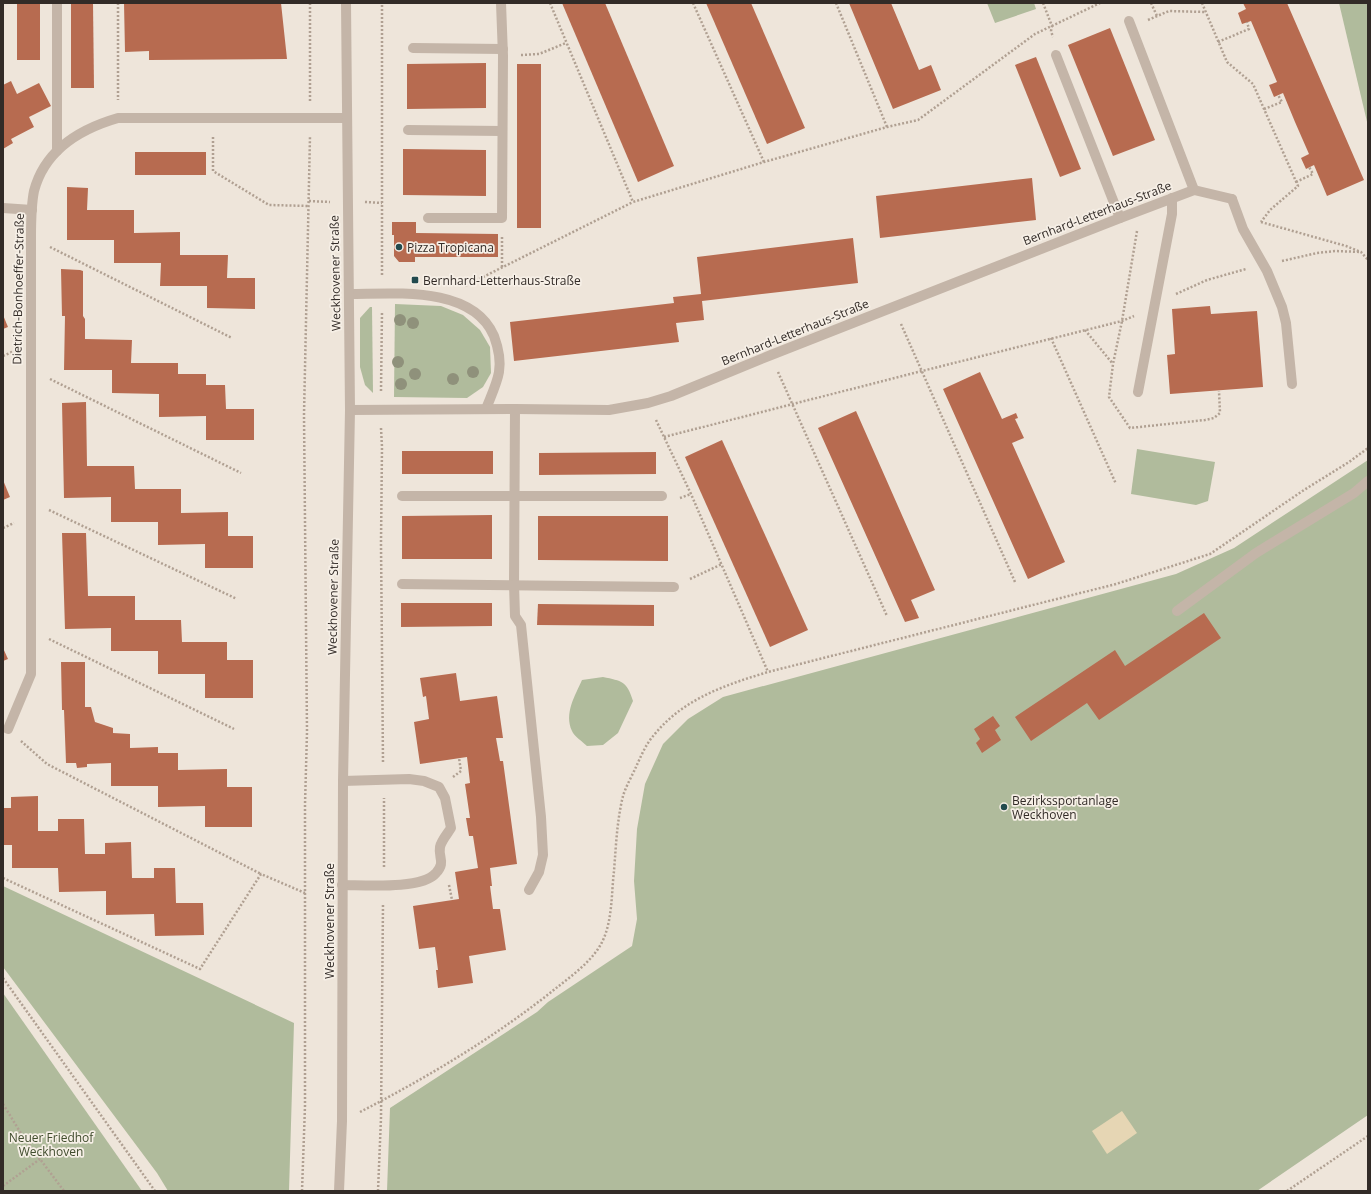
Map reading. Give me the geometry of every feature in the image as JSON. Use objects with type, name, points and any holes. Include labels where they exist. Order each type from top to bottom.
[{"type":"street","points":[[57,3],[57,151]]},
{"type":"street","name":"Weckhovener Straße","points":[[339,1191],[342,1121],[343,781],[350,410],[346,3]]},
{"type":"street","points":[[428,218],[502,218],[503,53],[501,3]]},
{"type":"street","points":[[1130,24],[1194,190],[1232,199],[1243,229],[1264,266],[1282,307],[1286,323],[1292,384]]},
{"type":"street","points":[[412,48],[503,53]]},
{"type":"street","points":[[1056,55],[1120,218]]},
{"type":"street","name":"Dietrich-Bonhoeffer-Straße","points":[[8,729],[31,674],[30,237],[34,191],[40,174],[47,162],[71,138],[85,129],[102,122],[118,118],[347,118]]},
{"type":"street","points":[[408,130],[502,131]]},
{"type":"street","name":"Bernhard-Letterhaus-Straße","points":[[350,410],[609,410],[648,403],[671,396],[771,355],[1194,190]]},
{"type":"street","points":[[1138,392],[1172,214],[1172,198]]},
{"type":"street","points":[[3,208],[32,210]]},
{"type":"street","points":[[349,294],[414,294],[440,297],[461,305],[481,318],[490,329],[496,340],[499,356],[499,373],[486,409]]},
{"type":"street","points":[[514,409],[515,616],[521,626],[541,817],[543,855],[539,872],[528,890]]},
{"type":"street","points":[[1177,611],[1256,553],[1354,493],[1368,481]]},
{"type":"street","points":[[402,496],[662,496]]},
{"type":"street","points":[[402,584],[514,584],[674,587]]},
{"type":"street","points":[[342,885],[407,885],[425,881],[436,874],[442,862],[440,846],[450,828],[445,798],[439,787],[424,780],[343,781]]},
{"type":"path","points":[[118,3],[118,118]]},
{"type":"path","points":[[302,1191],[305,1106],[305,805],[307,732],[304,415],[309,206],[310,3]]},
{"type":"path","points":[[378,1191],[381,1101],[385,824],[381,544],[382,447],[380,410],[382,294],[382,3]]},
{"type":"path","points":[[550,3],[633,202]]},
{"type":"path","points":[[693,3],[764,162]]},
{"type":"path","points":[[836,3],[887,127]]},
{"type":"path","points":[[1043,3],[1052,26],[1051,31],[1058,49],[1056,55]]},
{"type":"path","points":[[440,297],[502,268],[633,202],[764,162],[887,127],[918,120],[1035,34],[1100,3]]},
{"type":"path","points":[[1151,3],[1157,16]]},
{"type":"path","points":[[1202,3],[1227,62],[1253,84],[1298,186],[1270,210],[1259,222],[1346,246],[1360,252],[1368,260]]},
{"type":"path","points":[[1130,24],[1169,11],[1206,12]]},
{"type":"path","points":[[1218,42],[1249,29],[1247,22]]},
{"type":"path","points":[[503,53],[539,54],[566,43]]},
{"type":"path","points":[[1264,110],[1282,102],[1278,95]]},
{"type":"path","points":[[212,118],[213,171],[269,206],[309,206]]},
{"type":"path","points":[[1296,182],[1312,174],[1309,167]]},
{"type":"path","points":[[30,237],[232,338]]},
{"type":"path","points":[[502,238],[502,268]]},
{"type":"path","points":[[664,437],[1122,321],[1207,280],[1231,273],[1317,253],[1335,251],[1360,252]]},
{"type":"path","points":[[893,307],[1015,582]]},
{"type":"path","points":[[1085,330],[1113,364]]},
{"type":"path","points":[[1050,338],[1116,484]]},
{"type":"path","points":[[771,355],[887,616]]},
{"type":"path","points":[[30,369],[241,473]]},
{"type":"path","points":[[648,403],[722,564],[768,672]]},
{"type":"path","points":[[342,1121],[381,1101],[447,1063],[537,1003],[590,960],[605,934],[609,917],[618,826],[623,796],[652,737],[666,721],[687,704],[710,692],[738,681],[768,672],[1116,584],[1210,554],[1368,448]]},
{"type":"path","points":[[30,501],[237,599]]},
{"type":"path","points":[[674,587],[722,564]]},
{"type":"path","points":[[31,630],[234,729]]},
{"type":"path","points":[[8,729],[47,764],[261,874],[305,893]]},
{"type":"path","points":[[460,758],[461,771]]},
{"type":"path","points":[[3,878],[200,969],[261,874]]},
{"type":"path","points":[[450,888],[452,900]]},
{"type":"path","points":[[3,978],[155,1191]]},
{"type":"path","points":[[3,1104],[22,1135],[64,1191]]},
{"type":"path","points":[[1287,1191],[1368,1136]]},
{"type":"path","points":[[3,1186],[40,1159]]},
{"type":"green space","points":[[987,3],[1034,3],[1036,9],[995,23]]},
{"type":"green space","points":[[1339,3],[1368,3],[1368,126]]},
{"type":"green space","points":[[395,304],[441,306],[463,315],[480,330],[490,347],[491,373],[483,387],[467,398],[394,397]]},
{"type":"green space","points":[[370,307],[372,307],[373,393],[365,385],[360,367],[360,318]]},
{"type":"green space","points":[[1137,449],[1215,462],[1208,501],[1196,505],[1131,494]]},
{"type":"green space","name":"Bezirkssportanlage Weckhoven","points":[[1368,460],[1368,1115],[1257,1191],[387,1191],[390,1108],[537,1012],[548,1002],[632,946],[637,919],[634,881],[637,829],[645,784],[663,744],[688,719],[723,697],[1176,574],[1234,548]]},
{"type":"green space","points":[[603,677],[623,683],[631,694],[633,701],[618,733],[603,745],[587,746],[572,731],[569,718],[571,705],[582,680]]},
{"type":"green space","points":[[3,886],[294,1023],[289,1191],[168,1191],[157,1173],[3,967]]},
{"type":"green space","name":"Neuer Friedhof Weckhoven","points":[[3,993],[142,1191],[3,1191]]},
{"type":"sand","points":[[1122,1111],[1137,1133],[1107,1154],[1092,1131]]},
{"type":"building","points":[[17,3],[40,3],[40,60],[17,60]]},
{"type":"building","points":[[71,3],[93,3],[94,88],[71,88]]},
{"type":"building","points":[[124,3],[281,3],[287,59],[149,60],[149,51],[125,52]]},
{"type":"building","points":[[562,3],[605,3],[674,166],[638,182]]},
{"type":"building","points":[[706,3],[751,3],[805,128],[767,144]]},
{"type":"building","points":[[849,3],[891,3],[919,70],[931,65],[941,90],[893,109]]},
{"type":"building","points":[[1243,3],[1287,3],[1364,180],[1327,196],[1314,165],[1306,169],[1301,158],[1309,154],[1283,93],[1274,97],[1269,85],[1277,82],[1251,21],[1242,24],[1238,13],[1246,9]]},
{"type":"building","points":[[1110,28],[1155,140],[1113,156],[1068,45]]},
{"type":"building","points":[[1036,57],[1081,169],[1060,177],[1015,65]]},
{"type":"building","points":[[486,63],[486,108],[407,109],[407,64]]},
{"type":"building","points":[[517,64],[541,64],[541,228],[517,228]]},
{"type":"building","points":[[11,81],[17,94],[39,83],[51,106],[29,117],[34,127],[11,139],[13,143],[3,149],[3,85]]},
{"type":"building","points":[[403,149],[486,150],[486,196],[403,195]]},
{"type":"building","points":[[135,152],[206,152],[206,175],[135,175]]},
{"type":"building","points":[[1032,178],[1036,220],[880,238],[876,196]]},
{"type":"building","points":[[67,187],[88,188],[87,210],[134,210],[134,233],[180,232],[180,255],[228,255],[227,278],[255,278],[255,309],[207,308],[207,286],[160,286],[161,263],[114,263],[114,240],[67,240]]},
{"type":"building","points":[[392,222],[416,222],[416,233],[498,234],[498,257],[415,257],[415,262],[399,262],[394,256],[394,235],[392,235]]},
{"type":"building","points":[[853,238],[858,283],[702,301],[704,320],[676,323],[679,342],[514,361],[510,322],[674,303],[673,297],[701,294],[697,257]]},
{"type":"building","points":[[61,269],[83,271],[83,316],[85,319],[85,339],[132,340],[131,363],[178,363],[178,374],[206,374],[206,385],[225,385],[226,409],[254,409],[254,440],[206,440],[206,416],[159,417],[159,394],[112,393],[112,370],[64,370],[65,316],[62,316]]},
{"type":"building","points":[[1210,306],[1211,314],[1257,311],[1263,387],[1170,394],[1167,355],[1175,354],[1172,309]]},
{"type":"building","points":[[3,315],[8,327],[3,329]]},
{"type":"building","points":[[980,372],[1002,419],[1016,413],[1018,418],[1015,419],[1024,438],[1012,443],[1065,562],[1028,579],[943,389]]},
{"type":"building","points":[[86,402],[87,466],[134,466],[135,489],[181,489],[181,513],[228,512],[228,536],[253,536],[253,568],[205,568],[205,544],[158,545],[158,522],[111,522],[111,497],[64,498],[62,403]]},
{"type":"building","points":[[856,411],[935,590],[911,600],[919,618],[905,622],[818,428]]},
{"type":"building","points":[[722,440],[808,630],[770,647],[685,457]]},
{"type":"building","points":[[402,451],[493,451],[493,474],[402,474]]},
{"type":"building","points":[[656,452],[656,474],[539,475],[539,453]]},
{"type":"building","points":[[3,480],[10,497],[3,500]]},
{"type":"building","points":[[492,515],[492,559],[402,559],[402,516]]},
{"type":"building","points":[[538,516],[668,516],[668,561],[538,560]]},
{"type":"building","points":[[62,533],[86,533],[88,596],[135,596],[135,620],[181,620],[182,642],[227,642],[227,660],[253,660],[253,698],[205,698],[205,674],[158,674],[158,651],[111,651],[111,628],[65,629]]},
{"type":"building","points":[[401,603],[492,603],[492,626],[401,627]]},
{"type":"building","points":[[538,604],[654,605],[654,626],[537,625]]},
{"type":"building","points":[[1204,613],[1221,638],[1099,720],[1087,703],[1031,741],[1015,717],[1115,650],[1125,666]]},
{"type":"building","points":[[3,648],[8,659],[3,661]]},
{"type":"building","points":[[61,662],[85,662],[85,707],[91,707],[95,722],[113,728],[113,733],[130,734],[130,748],[158,747],[158,753],[178,753],[178,770],[227,769],[227,787],[252,787],[252,827],[205,827],[205,806],[158,807],[158,786],[111,786],[111,763],[87,764],[87,767],[77,768],[76,763],[66,763],[64,710],[62,710]]},
{"type":"building","points":[[456,673],[460,701],[497,696],[503,738],[496,738],[500,761],[503,761],[517,864],[490,868],[492,886],[490,886],[493,909],[500,909],[506,950],[469,956],[473,983],[438,988],[436,970],[438,970],[435,947],[419,949],[413,906],[459,899],[455,872],[478,868],[473,836],[469,836],[466,818],[470,818],[465,784],[470,783],[467,757],[420,764],[414,722],[429,719],[426,696],[423,697],[420,678]]},
{"type":"building","points":[[993,716],[1000,726],[995,730],[1001,740],[982,753],[976,743],[980,739],[974,729]]},
{"type":"building","points":[[38,796],[38,831],[58,831],[58,819],[84,819],[85,854],[105,854],[105,843],[131,842],[132,878],[154,878],[154,868],[175,868],[176,903],[203,903],[204,935],[155,936],[154,914],[106,915],[106,891],[59,892],[58,868],[12,868],[12,845],[3,845],[3,808],[11,808],[11,797]]},
{"type":"place","name":"Pizza Tropicana","points":[[399,247]]},
{"type":"place","name":"Bernhard-Letterhaus-Straße","points":[[415,280]]},
{"type":"place","name":"Bezirkssportanlage Weckhoven","points":[[1004,807]]}]
